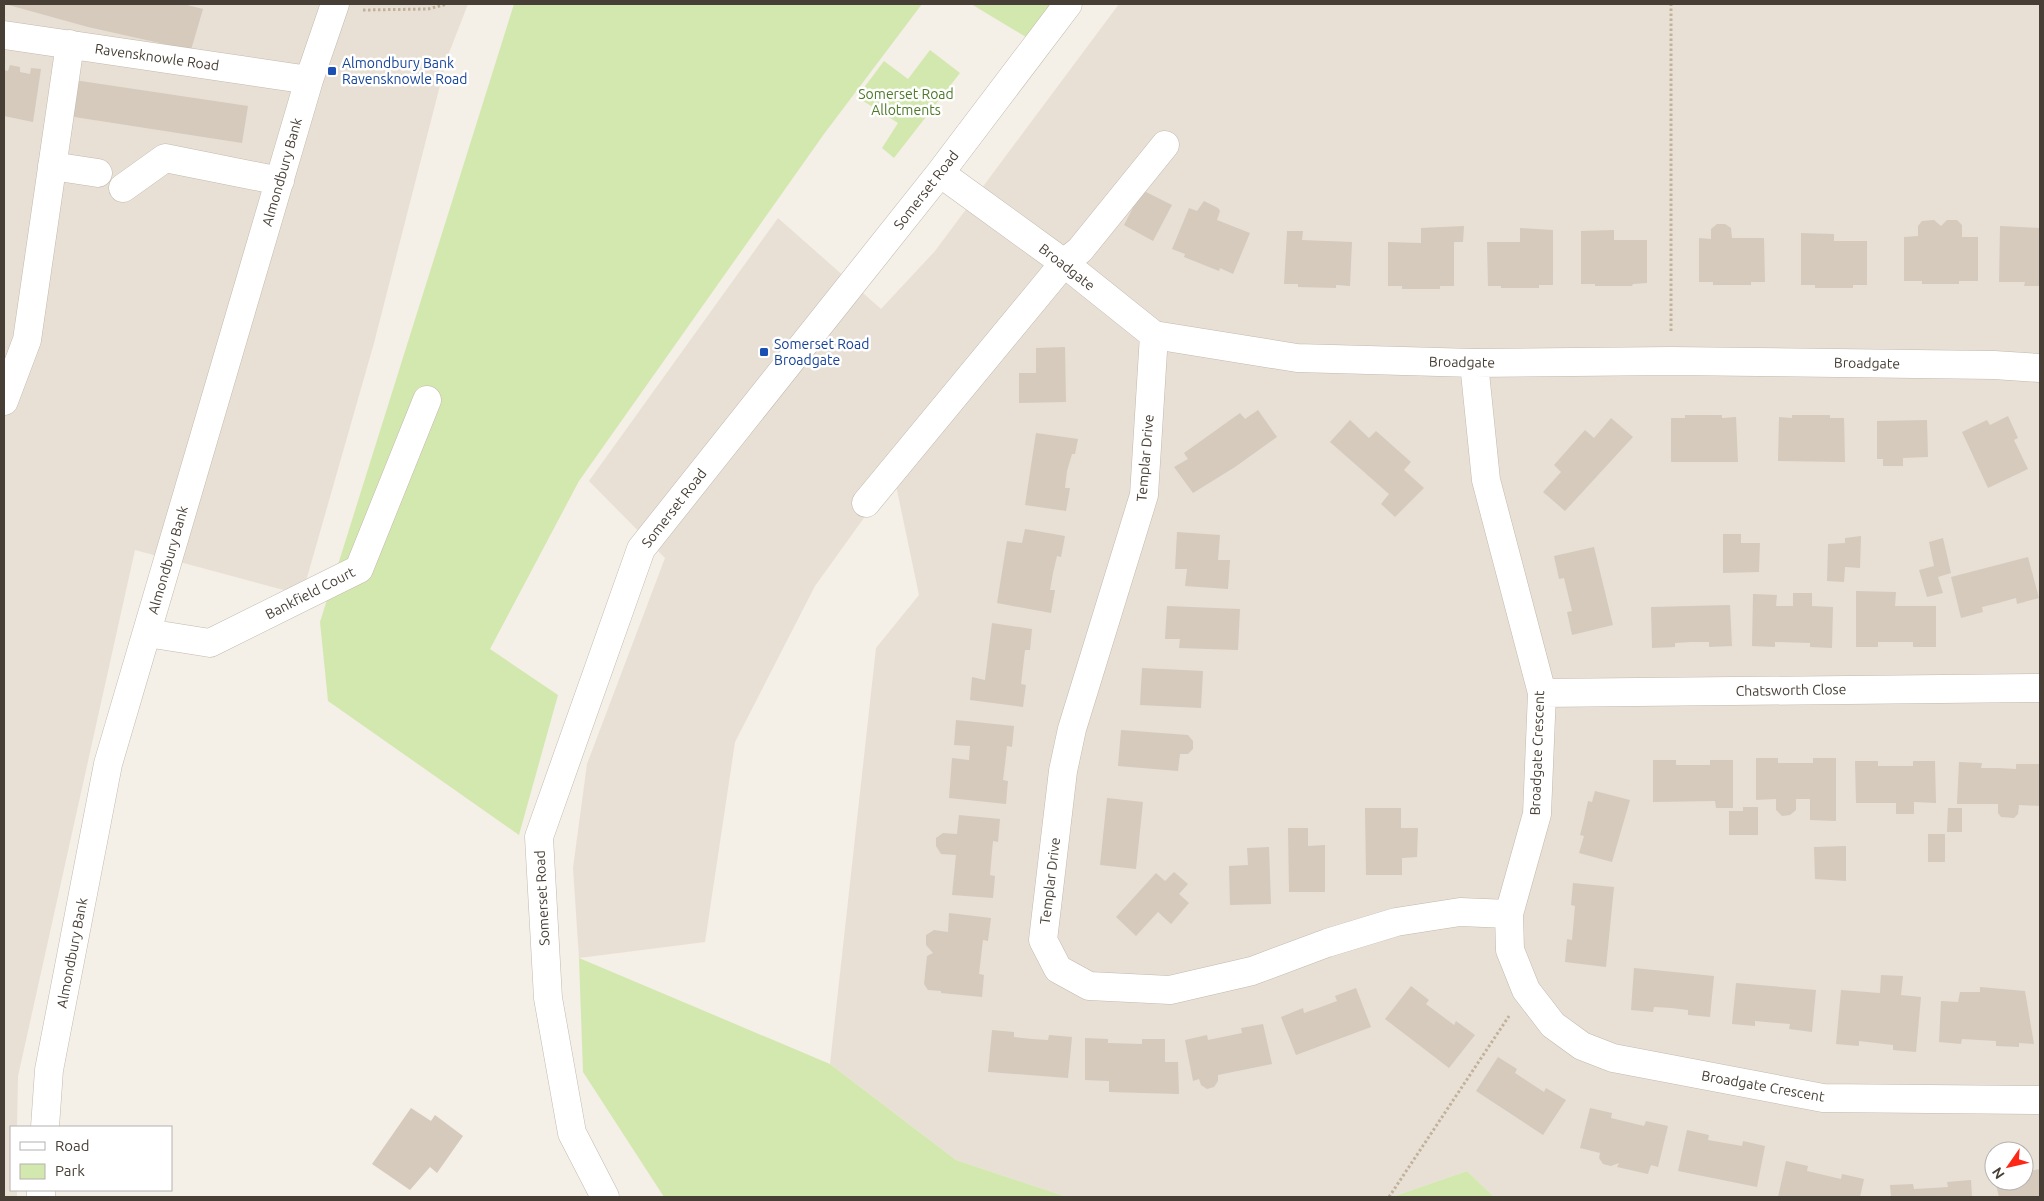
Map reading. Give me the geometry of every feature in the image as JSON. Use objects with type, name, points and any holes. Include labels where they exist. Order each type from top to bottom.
[{"type":"street","name":"Somerset Road","points":[[605,1197],[572,1133],[548,998],[539,837],[641,549],[940,173],[1068,4]]},
{"type":"street","name":"Almondbury Bank","points":[[45,1126],[49,1070],[108,764],[310,80],[334,7]]},
{"type":"street","name":"Ravensknowle Road","points":[[4,35],[310,80]]},
{"type":"street","points":[[4,401],[27,340],[70,44]]},
{"type":"street","points":[[866,503],[1064,263],[1080,250],[1165,145]]},
{"type":"street","points":[[123,188],[165,158],[280,181]]},
{"type":"street","points":[[52,166],[98,173]]},
{"type":"street","name":"Broadgate","points":[[940,173],[1064,263],[1154,335],[1297,358],[1474,363],[1671,361],[1994,365],[2040,368]]},
{"type":"street","name":"Templar Drive","points":[[1154,335],[1144,495],[1072,729],[1063,771],[1044,940],[1058,969],[1088,986],[1170,990],[1252,971],[1396,922],[1460,912],[1508,914]]},
{"type":"street","name":"Broadgate Crescent","points":[[1474,363],[1486,480],[1542,692],[1537,814],[1508,914],[1510,950],[1526,990],[1553,1025],[1582,1046],[1612,1058],[1823,1098],[2040,1100]]},
{"type":"street","name":"Bankfield Court","points":[[146,633],[210,644],[359,569],[426,400]]},
{"type":"street","name":"Chatsworth Close","points":[[1542,692],[2040,688]]},
{"type":"path","points":[[334,7],[428,9],[447,4]]},
{"type":"path","points":[[1671,4],[1671,361]]},
{"type":"path","points":[[1389,1197],[1526,990]]},
{"type":"shaded area","points":[[4,4],[468,4],[447,58],[374,343],[302,595],[135,550],[18,1076],[17,1126],[10,1126],[10,1191],[17,1191],[17,1197],[4,1197]]},
{"type":"shaded area","points":[[1119,4],[2040,4],[2040,1197],[1494,1197],[1467,1171],[1392,1197],[1067,1197],[956,1160],[830,1064],[876,648],[919,595],[894,476],[815,586],[735,742],[705,942],[579,958],[573,868],[587,764],[665,558],[589,481],[778,218],[881,309],[935,251]]},
{"type":"green space","points":[[514,4],[922,4],[824,134],[579,481],[490,649],[558,695],[519,835],[328,701],[320,622]]},
{"type":"green space","points":[[971,4],[1062,4],[1041,46]]},
{"type":"green space","name":"Somerset Road Allotments","points":[[930,50],[960,73],[894,158],[882,148],[898,123],[857,97],[884,61],[908,79]]},
{"type":"green space","points":[[579,958],[830,1064],[956,1160],[1067,1197],[664,1197],[583,1072]]},
{"type":"green space","points":[[1467,1171],[1494,1197],[1392,1197]]},
{"type":"building","points":[[5,4],[183,4],[203,9],[191,50],[88,27]]},
{"type":"building","points":[[10,65],[20,67],[20,72],[30,74],[31,68],[41,69],[33,122],[4,116],[4,70],[8,71]]},
{"type":"building","points":[[74,80],[248,106],[242,143],[68,116]]},
{"type":"building","points":[[1142,190],[1172,205],[1153,241],[1124,225]]},
{"type":"building","points":[[1204,201],[1218,208],[1220,211],[1217,220],[1250,233],[1233,274],[1220,268],[1219,271],[1184,257],[1185,254],[1172,249],[1189,208],[1197,211]]},
{"type":"building","points":[[1934,220],[1941,226],[1947,220],[1957,220],[1962,225],[1962,237],[1978,237],[1978,281],[1959,281],[1959,284],[1922,284],[1922,281],[1904,281],[1904,237],[1918,236],[1918,226],[1922,221]]},
{"type":"building","points":[[1717,224],[1725,224],[1731,228],[1732,238],[1764,238],[1765,282],[1751,282],[1751,285],[1713,285],[1713,282],[1699,282],[1699,238],[1711,239],[1711,229]]},
{"type":"building","points":[[1464,226],[1463,242],[1454,242],[1454,286],[1440,286],[1440,289],[1402,289],[1402,286],[1388,286],[1388,242],[1421,243],[1421,228]]},
{"type":"building","points":[[2000,226],[2040,228],[2040,286],[2024,286],[2025,282],[1999,282]]},
{"type":"building","points":[[1520,228],[1553,230],[1553,285],[1539,285],[1539,288],[1488,286],[1487,242],[1520,242]]},
{"type":"building","points":[[1614,230],[1614,240],[1647,240],[1647,283],[1633,284],[1632,286],[1581,284],[1581,231]]},
{"type":"building","points":[[1287,231],[1303,231],[1302,240],[1352,242],[1350,286],[1336,285],[1336,288],[1298,287],[1298,284],[1284,284]]},
{"type":"building","points":[[1801,233],[1834,234],[1834,241],[1867,241],[1867,285],[1853,285],[1853,288],[1815,288],[1815,285],[1801,285]]},
{"type":"building","points":[[1065,347],[1066,402],[1019,403],[1019,373],[1036,373],[1036,348]]},
{"type":"building","points":[[1258,410],[1277,437],[1235,467],[1193,493],[1174,467],[1188,459],[1184,453],[1240,413],[1245,419]]},
{"type":"building","points":[[1685,415],[1722,415],[1722,418],[1736,417],[1738,462],[1671,462],[1671,418],[1685,418]]},
{"type":"building","points":[[1792,415],[1830,415],[1830,418],[1844,418],[1845,462],[1778,461],[1779,417],[1792,418]]},
{"type":"building","points":[[2008,416],[2018,438],[2014,440],[2028,469],[1988,488],[1962,432],[1987,420],[1990,425]]},
{"type":"building","points":[[1611,418],[1633,437],[1565,511],[1543,492],[1561,472],[1554,465],[1585,430],[1594,438]]},
{"type":"building","points":[[1350,420],[1369,438],[1376,431],[1411,462],[1404,470],[1424,488],[1395,517],[1381,504],[1389,494],[1330,442]]},
{"type":"building","points":[[1927,420],[1928,457],[1903,458],[1903,466],[1883,466],[1883,459],[1877,459],[1877,421]]},
{"type":"building","points":[[1036,433],[1078,439],[1075,454],[1072,454],[1067,471],[1065,488],[1070,488],[1066,511],[1025,505]]},
{"type":"building","points":[[1025,529],[1065,536],[1061,557],[1057,556],[1053,573],[1050,590],[1055,590],[1051,613],[997,603],[1007,541],[1022,543]]},
{"type":"building","points":[[1177,532],[1220,535],[1218,560],[1230,560],[1228,589],[1185,586],[1187,569],[1175,569]]},
{"type":"building","points":[[1723,534],[1741,534],[1741,543],[1760,543],[1759,572],[1723,573]]},
{"type":"building","points":[[1861,536],[1860,568],[1845,567],[1844,582],[1827,581],[1828,544],[1845,543],[1845,538]]},
{"type":"building","points":[[1943,538],[1951,573],[1938,577],[1943,593],[1927,597],[1919,570],[1934,566],[1929,542]]},
{"type":"building","points":[[1594,547],[1613,625],[1572,635],[1567,612],[1572,611],[1564,578],[1559,579],[1554,556]]},
{"type":"building","points":[[2028,557],[2039,598],[2017,604],[2016,598],[1982,607],[1983,612],[1961,618],[1951,577]]},
{"type":"building","points":[[1856,591],[1896,592],[1895,606],[1936,606],[1936,647],[1913,647],[1913,642],[1878,642],[1878,647],[1856,647]]},
{"type":"building","points":[[1793,593],[1812,593],[1812,606],[1833,607],[1832,648],[1810,647],[1810,643],[1775,642],[1775,647],[1752,646],[1753,594],[1777,595],[1776,606],[1793,606]]},
{"type":"building","points":[[1730,605],[1732,646],[1709,647],[1709,642],[1691,642],[1675,643],[1675,647],[1652,648],[1651,607]]},
{"type":"building","points":[[1167,606],[1240,609],[1238,650],[1179,648],[1180,639],[1165,639]]},
{"type":"building","points":[[992,623],[1032,629],[1030,650],[1025,650],[1021,684],[1026,685],[1023,707],[970,700],[972,677],[985,680]]},
{"type":"building","points":[[1142,668],[1203,671],[1201,708],[1140,705]]},
{"type":"building","points":[[956,720],[1014,726],[1012,747],[1007,746],[1003,780],[1008,781],[1006,804],[949,798],[952,758],[969,760],[970,746],[954,745]]},
{"type":"building","points":[[1121,730],[1188,735],[1193,741],[1193,749],[1188,754],[1180,754],[1178,771],[1118,766]]},
{"type":"building","points":[[1756,758],[1778,758],[1778,763],[1813,763],[1813,758],[1836,758],[1836,821],[1810,820],[1810,799],[1796,799],[1796,810],[1790,815],[1782,816],[1776,810],[1776,799],[1756,800]]},
{"type":"building","points":[[1653,760],[1676,760],[1676,765],[1710,765],[1710,760],[1733,760],[1733,808],[1716,808],[1715,801],[1653,802]]},
{"type":"building","points":[[1855,761],[1878,761],[1878,766],[1913,766],[1913,761],[1935,761],[1936,803],[1914,802],[1914,814],[1896,814],[1896,803],[1856,803]]},
{"type":"building","points":[[1959,762],[1982,763],[1981,768],[2016,769],[2016,764],[2039,764],[2040,806],[2019,805],[2018,814],[2014,818],[2001,817],[1998,813],[1998,804],[1957,804]]},
{"type":"building","points":[[1595,791],[1630,800],[1612,862],[1579,853],[1584,836],[1580,835],[1588,801],[1592,802]]},
{"type":"building","points":[[1107,798],[1143,802],[1136,869],[1100,865]]},
{"type":"building","points":[[1743,807],[1758,807],[1758,835],[1729,835],[1729,811],[1743,811]]},
{"type":"building","points":[[1365,808],[1401,808],[1401,828],[1418,828],[1417,857],[1402,858],[1402,875],[1366,875]]},
{"type":"building","points":[[1948,808],[1962,808],[1962,832],[1947,832]]},
{"type":"building","points":[[959,815],[1000,819],[998,842],[993,841],[990,875],[995,876],[993,898],[952,895],[956,855],[941,854],[936,846],[936,838],[943,833],[957,834]]},
{"type":"building","points":[[1288,828],[1308,828],[1308,846],[1325,845],[1325,892],[1289,892]]},
{"type":"building","points":[[1928,834],[1945,834],[1945,862],[1928,862]]},
{"type":"building","points":[[1846,846],[1846,881],[1815,879],[1814,847]]},
{"type":"building","points":[[1269,847],[1271,904],[1230,905],[1229,866],[1248,865],[1247,848]]},
{"type":"building","points":[[1174,872],[1188,884],[1179,894],[1189,903],[1171,924],[1158,912],[1136,936],[1116,917],[1156,873],[1165,881]]},
{"type":"building","points":[[1573,883],[1614,887],[1606,967],[1565,962],[1567,939],[1572,940],[1575,906],[1571,905]]},
{"type":"building","points":[[949,913],[991,918],[988,941],[983,940],[979,974],[984,975],[982,997],[941,993],[941,991],[928,990],[924,984],[927,956],[933,953],[926,945],[926,935],[934,930],[948,932]]},
{"type":"building","points":[[1634,968],[1714,976],[1710,1017],[1688,1015],[1688,1010],[1671,1008],[1654,1007],[1653,1012],[1631,1010]]},
{"type":"building","points":[[1881,975],[1903,976],[1901,995],[1921,997],[1916,1052],[1893,1050],[1893,1045],[1859,1041],[1859,1046],[1836,1044],[1841,990],[1880,993]]},
{"type":"building","points":[[1736,983],[1816,990],[1812,1032],[1789,1029],[1790,1024],[1755,1021],[1755,1026],[1732,1024]]},
{"type":"building","points":[[1411,986],[1429,1000],[1426,1004],[1454,1025],[1456,1021],[1475,1035],[1449,1068],[1385,1019]]},
{"type":"building","points":[[1980,987],[2025,991],[2034,1044],[2019,1043],[2019,1047],[1996,1046],[1996,1041],[1962,1039],[1961,1044],[1939,1042],[1941,1001],[1958,1002],[1960,992],[1980,992]]},
{"type":"building","points":[[1356,988],[1371,1027],[1296,1055],[1281,1017],[1303,1008],[1304,1013],[1337,1001],[1335,996]]},
{"type":"building","points":[[1263,1024],[1272,1064],[1218,1075],[1218,1081],[1214,1087],[1207,1089],[1201,1085],[1199,1079],[1193,1081],[1185,1040],[1207,1035],[1208,1040],[1242,1033],[1241,1028]]},
{"type":"building","points":[[992,1030],[1014,1032],[1014,1037],[1032,1039],[1048,1040],[1049,1035],[1072,1037],[1068,1078],[988,1072]]},
{"type":"building","points":[[1085,1038],[1108,1039],[1108,1043],[1142,1044],[1142,1039],[1165,1039],[1165,1062],[1178,1062],[1179,1094],[1109,1092],[1109,1081],[1085,1080]]},
{"type":"building","points":[[1498,1057],[1517,1069],[1515,1073],[1544,1092],[1546,1088],[1566,1100],[1543,1135],[1476,1091]]},
{"type":"building","points":[[411,1108],[431,1121],[435,1115],[463,1136],[437,1173],[430,1167],[410,1190],[372,1164]]},
{"type":"building","points":[[1590,1108],[1612,1113],[1611,1118],[1644,1126],[1646,1121],[1668,1126],[1658,1167],[1651,1165],[1648,1174],[1617,1167],[1619,1163],[1611,1166],[1603,1164],[1599,1158],[1600,1153],[1580,1148]]},
{"type":"building","points":[[1687,1130],[1709,1135],[1708,1140],[1742,1146],[1743,1141],[1765,1146],[1757,1187],[1678,1171]]},
{"type":"building","points":[[1786,1161],[1808,1166],[1807,1171],[1841,1179],[1842,1174],[1864,1179],[1860,1197],[1778,1197]]},
{"type":"building","points":[[2040,1169],[2040,1197],[1999,1197],[1998,1191],[2034,1191],[2034,1170]]},
{"type":"building","points":[[1971,1180],[1972,1197],[1891,1197],[1890,1185],[1913,1184],[1914,1189],[1932,1188],[1948,1187],[1947,1182]]},
{"type":"place","name":"Almondbury Bank Ravensknowle Road","points":[[332,71]]},
{"type":"place","name":"Somerset Road Broadgate","points":[[764,352]]}]
